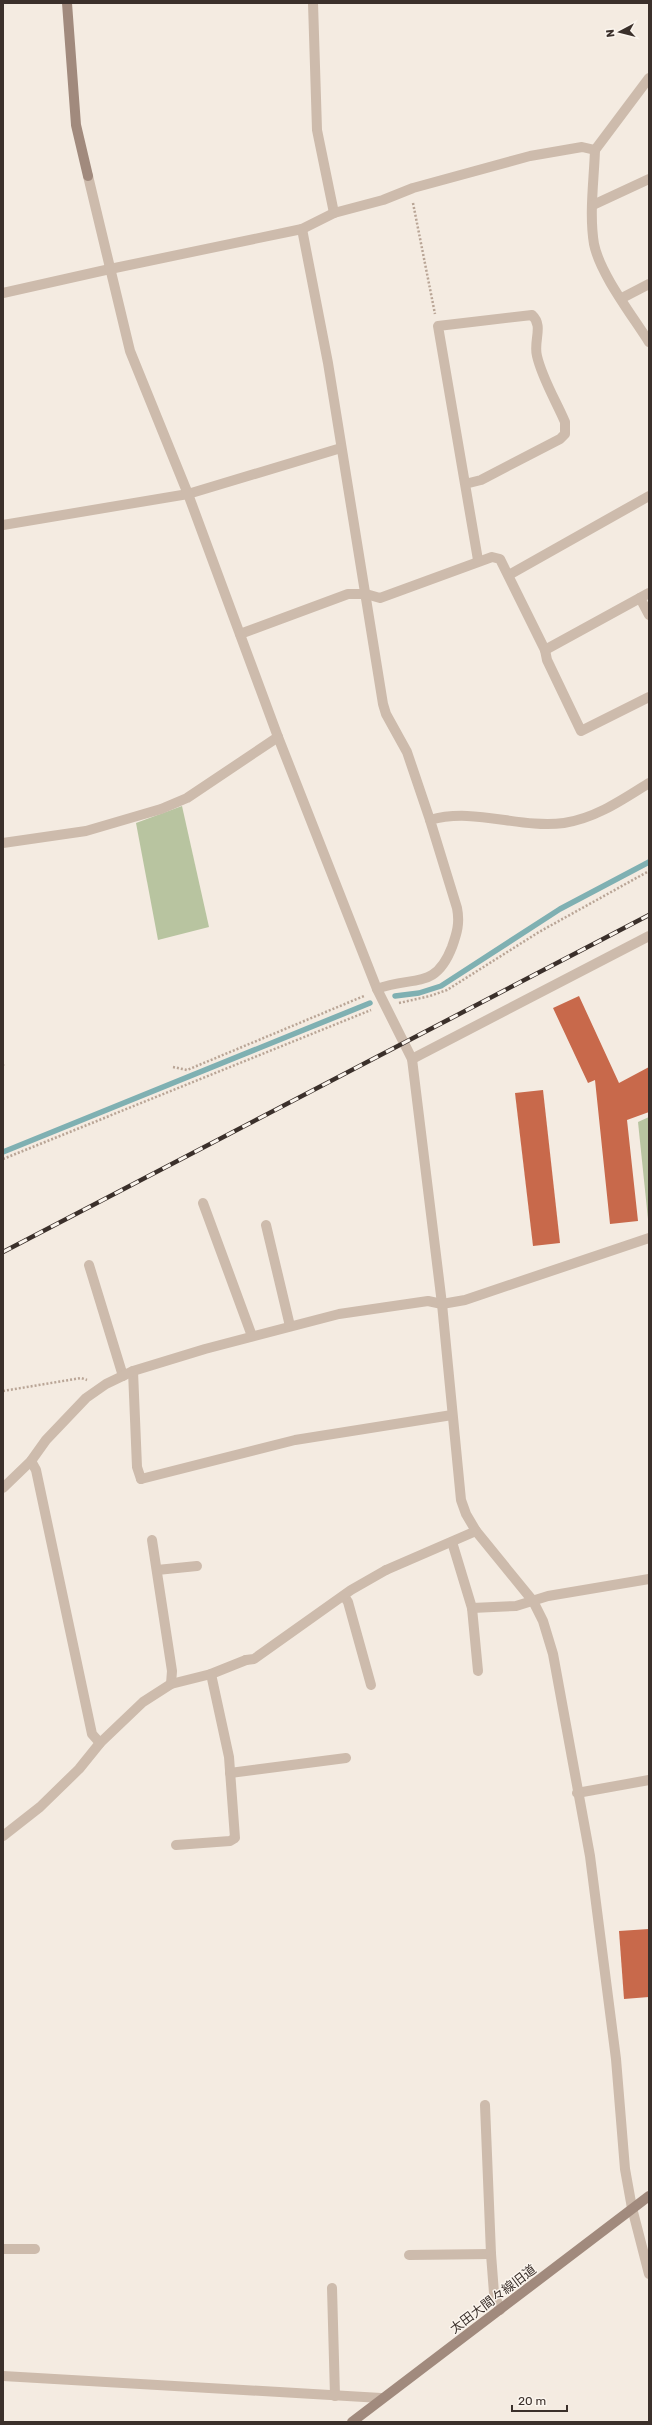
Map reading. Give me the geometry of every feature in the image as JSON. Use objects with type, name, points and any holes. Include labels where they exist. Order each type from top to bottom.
[{"type":"street","points":[[67,3],[76,125],[130,351],[188,494],[278,737],[377,989],[412,1059],[442,1304],[452,1415],[462,1500],[466,1514],[476,1532],[533,1601],[543,1621],[553,1654],[577,1793],[590,1856],[616,2059],[625,2169],[632,2208],[649,2274]]},
{"type":"street","points":[[313,3],[317,130],[334,213]]},
{"type":"street","points":[[649,78],[595,150],[593,205],[594,244],[600,263],[649,342]]},
{"type":"street","points":[[3,293],[302,229],[334,213],[383,200],[416,187],[530,156],[582,147],[595,150]]},
{"type":"street","points":[[593,205],[649,179]]},
{"type":"street","points":[[302,229],[328,363],[383,704],[386,714],[407,752],[430,820],[457,908],[459,921],[457,932],[446,962],[432,976],[422,980],[393,983],[377,989]]},
{"type":"street","points":[[622,298],[649,284]]},
{"type":"street","points":[[465,484],[481,480],[560,439],[565,434],[565,422],[537,357],[539,326],[537,319],[532,315],[438,326],[465,484],[478,560]]},
{"type":"street","points":[[3,525],[188,494],[341,448]]},
{"type":"street","points":[[509,575],[649,496]]},
{"type":"street","points":[[240,634],[348,594],[366,594],[380,598],[478,560],[492,557],[500,559],[509,575],[545,650],[547,660],[580,731],[649,697]]},
{"type":"street","points":[[545,650],[644,595],[649,615]]},
{"type":"street","points":[[3,843],[54,837],[86,831],[161,809],[187,798],[278,737]]},
{"type":"street","points":[[430,820],[442,816],[464,816],[536,823],[563,823],[586,818],[607,809],[649,784]]},
{"type":"street","points":[[412,1059],[649,936]]},
{"type":"street","points":[[203,1203],[252,1336]]},
{"type":"street","points":[[266,1225],[290,1326]]},
{"type":"street","points":[[3,1488],[30,1461],[46,1440],[80,1404],[98,1389],[133,1371],[252,1336],[339,1314],[428,1301],[442,1304],[465,1300],[649,1238]]},
{"type":"street","points":[[89,1265],[123,1376]]},
{"type":"street","points":[[133,1371],[137,1467],[141,1479],[295,1440],[452,1415]]},
{"type":"street","points":[[30,1461],[37,1478],[92,1734],[100,1743]]},
{"type":"street","points":[[3,1836],[40,1807],[79,1769],[100,1743],[143,1702],[171,1684],[211,1674],[246,1660],[254,1659],[344,1596],[386,1570],[476,1532]]},
{"type":"street","points":[[152,1540],[158,1570],[172,1671],[171,1684]]},
{"type":"street","points":[[452,1542],[472,1608],[478,1671]]},
{"type":"street","points":[[158,1570],[197,1566]]},
{"type":"street","points":[[472,1608],[516,1606],[533,1601],[649,1578]]},
{"type":"street","points":[[344,1596],[348,1602],[371,1685]]},
{"type":"street","points":[[176,1845],[230,1841],[235,1838],[230,1773],[224,1727],[211,1674]]},
{"type":"street","points":[[230,1773],[346,1758]]},
{"type":"street","points":[[577,1793],[649,1780]]},
{"type":"street","points":[[485,2105],[490,2254],[494,2293],[500,2310]]},
{"type":"street","name":"太田大間々線旧道","points":[[352,2422],[381,2398],[500,2310],[649,2196]]},
{"type":"street","points":[[3,2249],[35,2250]]},
{"type":"street","points":[[409,2255],[490,2254]]},
{"type":"street","points":[[332,2288],[335,2396]]},
{"type":"street","points":[[3,2376],[381,2398]]},
{"type":"path","points":[[416,187],[413,205],[438,326]]},
{"type":"path","points":[[3,1159],[385,1005],[430,996],[447,990],[546,928],[649,871]]},
{"type":"path","points":[[173,1067],[187,1070],[377,989]]},
{"type":"path","points":[[3,1391],[81,1378],[88,1381],[98,1389]]},
{"type":"green space","points":[[182,806],[209,927],[158,940],[136,823]]},
{"type":"green space","points":[[649,1117],[649,1218],[648,1219],[638,1122]]},
{"type":"building","points":[[579,996],[619,1083],[649,1067],[649,1112],[627,1120],[638,1221],[610,1224],[595,1080],[588,1083],[553,1008]]},
{"type":"building","points":[[543,1090],[560,1243],[533,1246],[515,1093]]},
{"type":"building","points":[[649,1929],[649,1997],[624,1999],[619,1931]]},
{"type":"waterway","points":[[395,996],[419,993],[441,986],[560,909],[649,862]]},
{"type":"waterway","points":[[3,1152],[370,1003]]},
{"type":"railway","points":[[3,1252],[649,915]]}]
